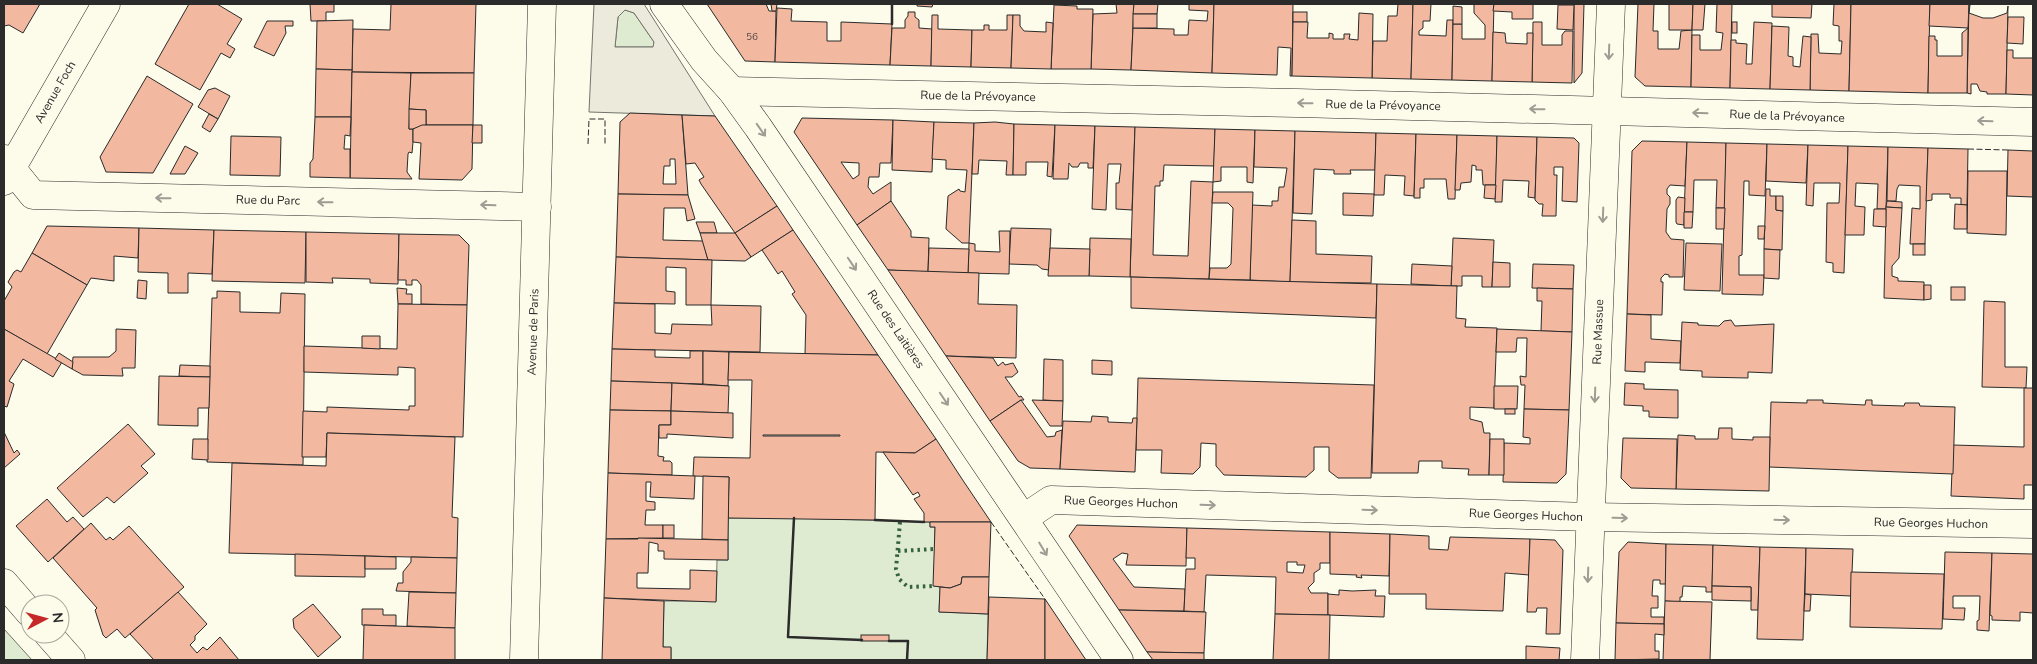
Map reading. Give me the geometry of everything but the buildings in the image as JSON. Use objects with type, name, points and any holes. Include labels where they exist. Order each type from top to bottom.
[{"type":"street","name":"Avenue Foch","points":[[6,170],[106,4]]},
{"type":"street","name":"Avenue de Paris","points":[[524,660],[542,4]]},
{"type":"street","name":"Rue des Laitières","points":[[664,4],[704,60],[732,91],[764,135],[1120,660]]},
{"type":"street","name":"Rue Massue","points":[[1585,660],[1611,4]]},
{"type":"street","name":"Rue de la Prévoyance","points":[[732,91],[1606,110],[2033,122]]},
{"type":"street","name":"Rue du Parc","points":[[6,170],[33,195],[537,207]]},
{"type":"street","name":"Rue Georges Huchon","points":[[1024,518],[1051,500],[1590,517],[2033,524]]},
{"type":"street","points":[[4,583],[20,601]]},
{"type":"street","points":[[57,644],[71,660]]},
{"type":"green space","points":[[625,10],[634,13],[654,42],[654,47],[615,47],[618,17]]},
{"type":"green space","points":[[728,518],[930,522],[930,527],[935,527],[934,586],[940,587],[939,612],[988,614],[987,660],[671,660],[671,648],[663,647],[664,601],[716,601],[717,560],[728,560]]},
{"type":"green space","points":[[4,629],[32,660],[4,660]]},
{"type":"shaded area","points":[[594,4],[644,4],[715,116],[589,112]],"holes":[[[625,10],[634,13],[654,42],[653,47],[615,47],[618,17]]]},
{"type":"hedge","points":[[900,522],[896,569],[899,579],[908,587],[933,586]]},
{"type":"hedge","points":[[898,551],[934,549]]},
{"type":"fence","points":[[588,144],[589,119],[605,119],[605,144]]},
{"type":"fence","points":[[1968,149],[2008,150]]},
{"type":"fence","points":[[991,522],[1045,599]]},
{"type":"wall","points":[[892,4],[892,24]]},
{"type":"wall","points":[[794,518],[788,637],[862,640]]},
{"type":"wall","points":[[875,520],[924,522]]},
{"type":"wall","points":[[889,641],[908,641],[907,660]]}]
